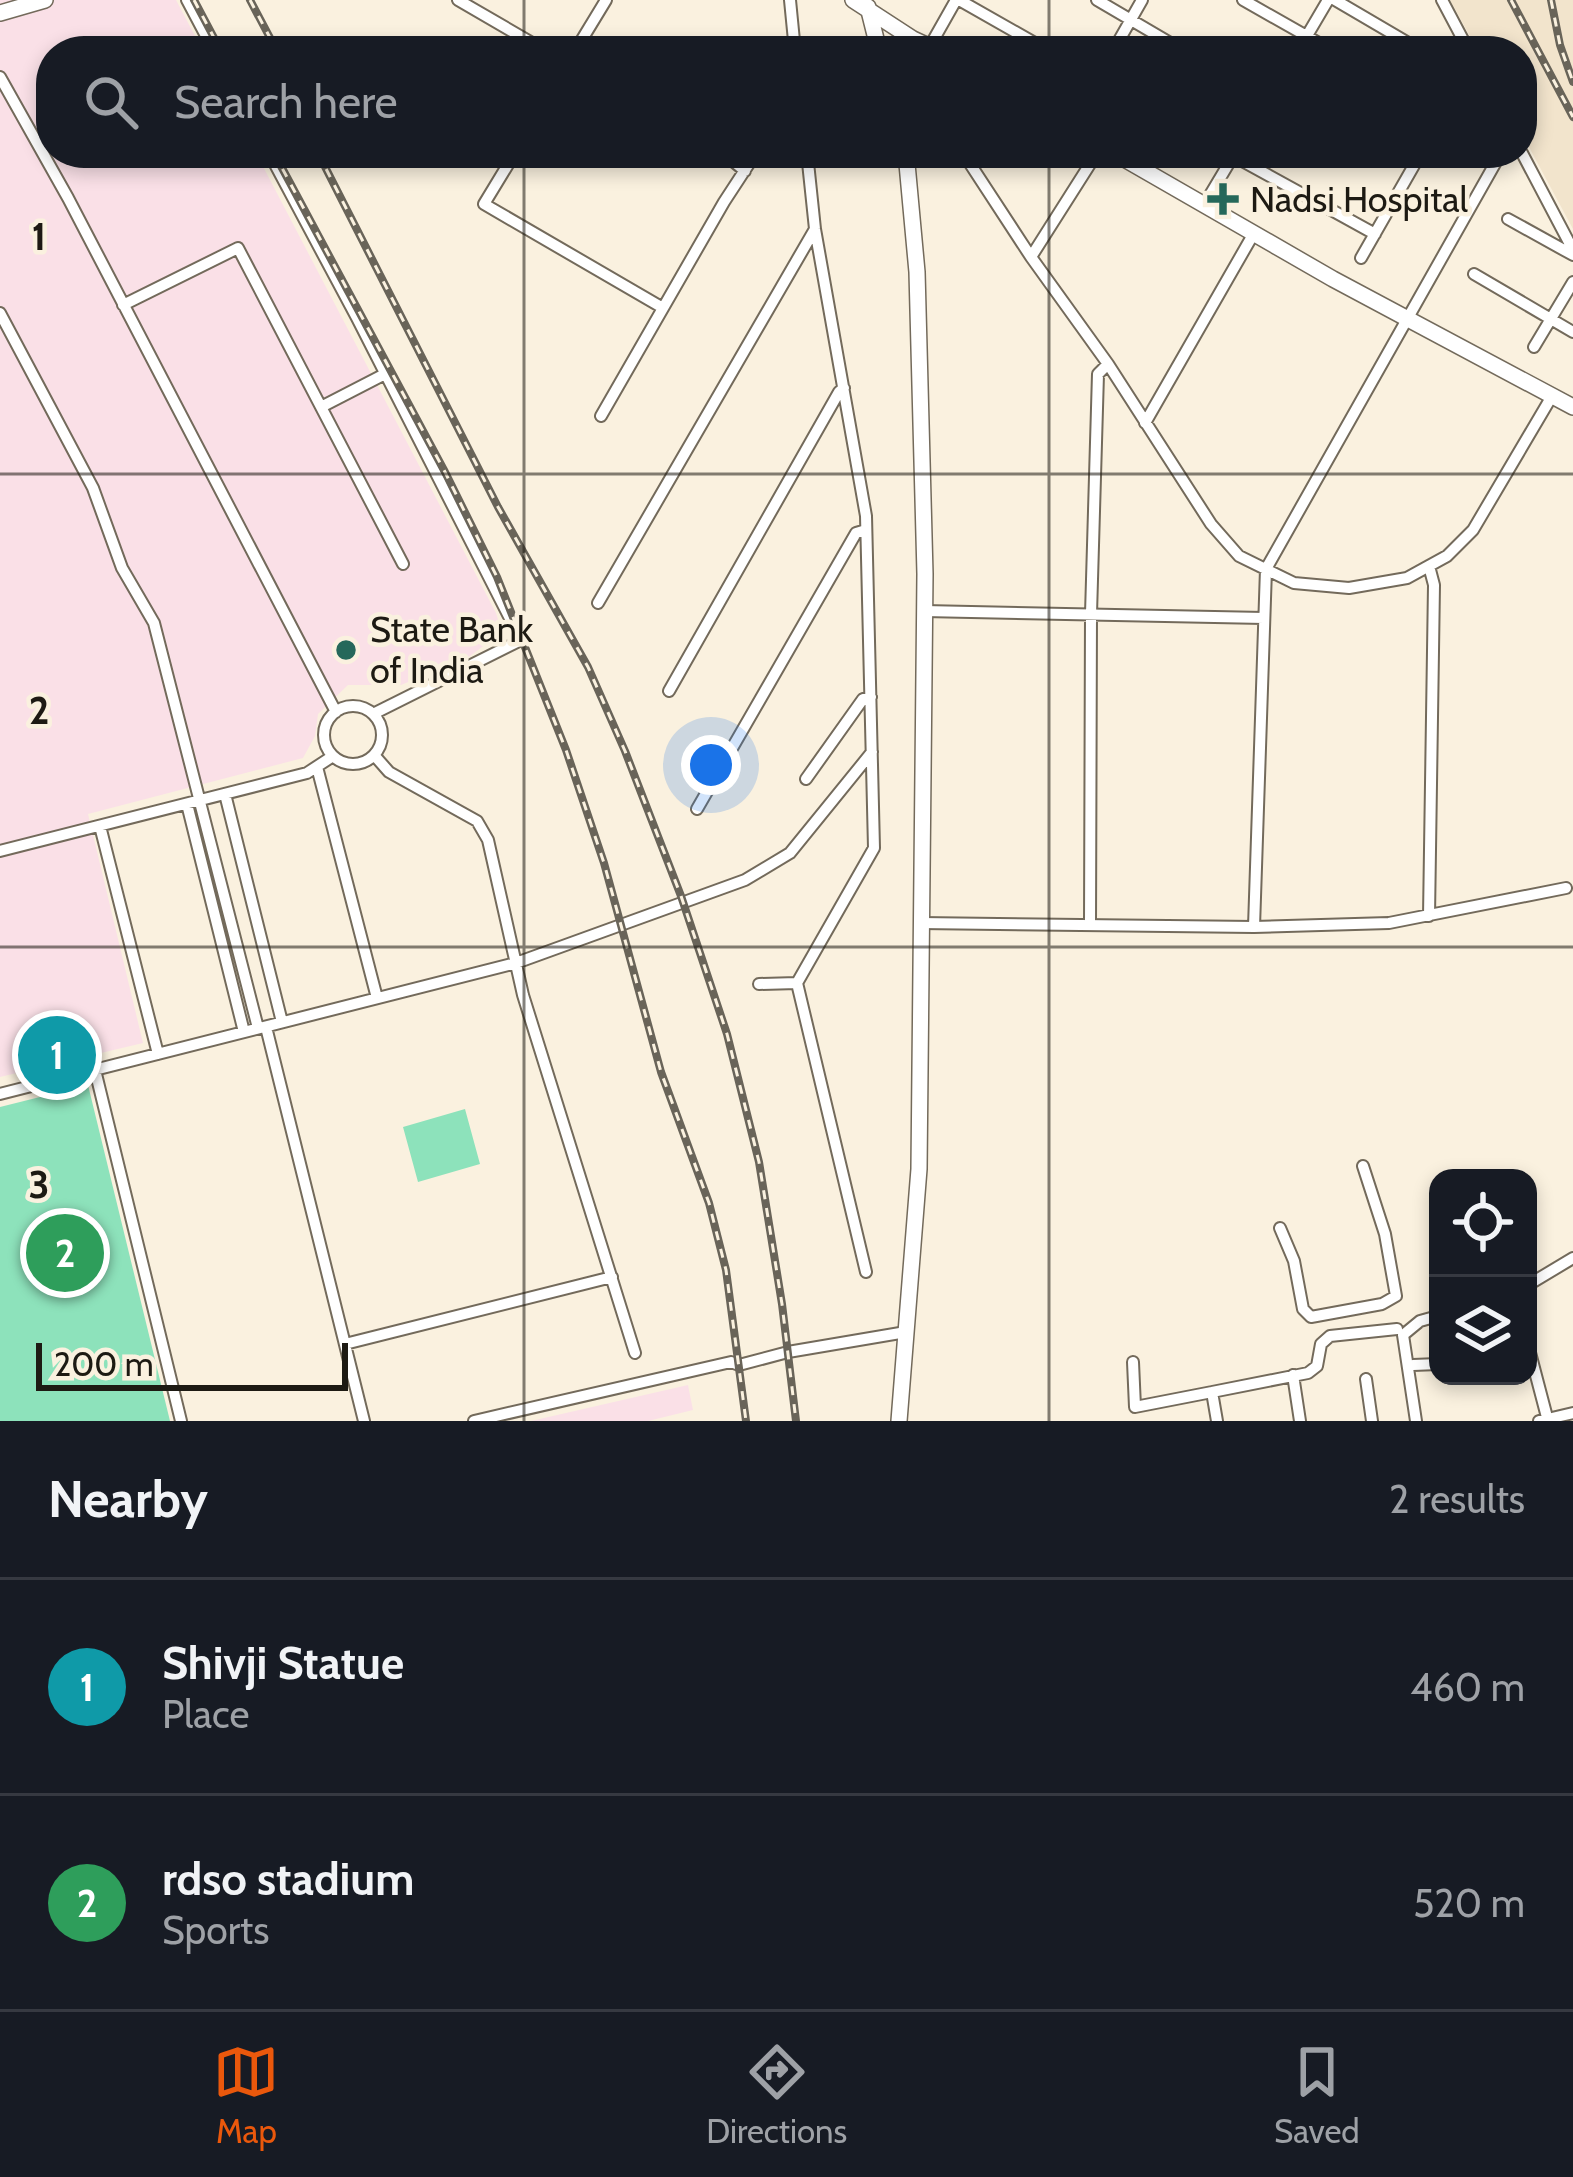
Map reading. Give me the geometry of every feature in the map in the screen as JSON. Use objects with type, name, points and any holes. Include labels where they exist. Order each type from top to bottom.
[{"type":"street","points":[[0,13],[45,0]]},
{"type":"street","points":[[187,0],[206,36]]},
{"type":"street","points":[[458,0],[520,36]]},
{"type":"street","points":[[584,36],[605,0]]},
{"type":"street","points":[[790,0],[794,36]]},
{"type":"street","points":[[940,36],[957,0],[1022,36]]},
{"type":"street","points":[[1097,0],[1157,36]]},
{"type":"street","points":[[1122,36],[1142,0]]},
{"type":"street","points":[[1243,0],[1307,36],[1332,0],[1396,36]]},
{"type":"street","points":[[1442,0],[1460,36]]},
{"type":"street","points":[[863,3],[902,36]]},
{"type":"street","points":[[863,3],[874,36]]},
{"type":"street","points":[[0,77],[36,144]]},
{"type":"street","points":[[49,168],[336,712]]},
{"type":"street","points":[[276,168],[520,640],[373,714]]},
{"type":"street","points":[[505,168],[484,204],[663,308]]},
{"type":"street","points":[[741,168],[745,171]]},
{"type":"street","points":[[601,416],[747,168]]},
{"type":"street","points":[[809,168],[866,530],[874,848],[796,983],[866,1272]]},
{"type":"street","points":[[899,1421],[919,1169],[924,611],[917,272],[907,168]]},
{"type":"street","points":[[973,168],[1211,524],[1239,556],[1294,583],[1349,589],[1407,578],[1447,556],[1473,530],[1552,396]]},
{"type":"street","points":[[1031,257],[1087,168]]},
{"type":"street","points":[[1140,168],[1573,407]]},
{"type":"street","points":[[1204,205],[1224,168]]},
{"type":"street","points":[[1257,168],[1375,235]]},
{"type":"street","points":[[1361,258],[1413,168]]},
{"type":"street","points":[[1254,927],[1266,569],[1492,168]]},
{"type":"street","points":[[1530,168],[1573,253]]},
{"type":"street","points":[[1508,219],[1573,253]]},
{"type":"street","points":[[598,603],[815,229]]},
{"type":"street","points":[[1145,423],[1254,233]]},
{"type":"street","points":[[123,305],[238,248],[403,564]]},
{"type":"street","points":[[1474,274],[1573,332]]},
{"type":"street","points":[[1534,347],[1573,282]]},
{"type":"street","points":[[0,313],[93,488],[122,568],[154,623],[364,1421]]},
{"type":"street","points":[[1090,925],[1098,374],[1108,364]]},
{"type":"street","points":[[321,407],[386,374]]},
{"type":"street","points":[[669,691],[844,388]]},
{"type":"street","points":[[697,809],[856,532],[866,530]]},
{"type":"street","points":[[1429,566],[1434,585],[1429,916]]},
{"type":"street","points":[[924,611],[1264,618]]},
{"type":"street","points":[[806,778],[863,699],[871,697]]},
{"type":"street","points":[[352,706],[373,714],[382,734],[374,755],[353,764],[333,756],[323,736],[336,712],[352,706]]},
{"type":"street","points":[[0,1094],[516,963],[746,880],[790,853],[872,752]]},
{"type":"street","points":[[374,755],[389,772],[477,821],[488,840],[524,995],[635,1353]]},
{"type":"street","points":[[0,851],[307,773],[333,756]]},
{"type":"street","points":[[316,767],[377,998]]},
{"type":"street","points":[[225,794],[282,1022]]},
{"type":"street","points":[[188,804],[244,1032]]},
{"type":"street","points":[[100,826],[158,1054]]},
{"type":"street","points":[[920,922],[1254,927],[1390,923],[1566,888]]},
{"type":"street","points":[[758,984],[796,983]]},
{"type":"street","points":[[95,1070],[181,1421]]},
{"type":"street","points":[[1280,1228],[1294,1261],[1303,1310],[1311,1317],[1385,1303],[1396,1296],[1385,1234],[1364,1166]]},
{"type":"street","points":[[1537,1280],[1573,1258]]},
{"type":"street","points":[[345,1344],[612,1277]]},
{"type":"street","points":[[1385,1303],[1400,1332],[1416,1421]]},
{"type":"street","points":[[1135,1407],[1308,1372],[1317,1366],[1321,1344],[1330,1336],[1400,1332],[1429,1318]]},
{"type":"street","points":[[474,1421],[731,1362],[906,1332]]},
{"type":"street","points":[[1132,1362],[1136,1421]]},
{"type":"street","points":[[1413,1365],[1429,1364]]},
{"type":"street","points":[[1293,1375],[1300,1421]]},
{"type":"street","points":[[1366,1379],[1368,1420]]},
{"type":"street","points":[[1537,1385],[1545,1420],[1573,1413]]},
{"type":"street","points":[[1212,1392],[1217,1421]]},
{"type":"shaded area","points":[[0,0],[176,0],[195,36],[36,36],[36,168],[264,168],[502,632],[470,656],[401,685],[348,685],[318,714],[315,736],[303,758],[88,814],[143,1043],[0,1077]]},
{"type":"shaded area","points":[[1450,0],[1573,0],[1573,229],[1537,162],[1537,36],[1470,36]]},
{"type":"shaded area","points":[[688,1385],[693,1410],[648,1421],[531,1421]]},
{"type":"green space","points":[[88,1085],[170,1421],[0,1421],[0,1107]]},
{"type":"green space","points":[[465,1109],[480,1164],[418,1182],[403,1127]]},
{"type":"railway","points":[[194,0],[213,36]]},
{"type":"railway","points":[[250,0],[269,36]]},
{"type":"railway","points":[[1511,0],[1530,36]]},
{"type":"railway","points":[[1551,0],[1573,82]]},
{"type":"railway","points":[[1537,49],[1573,117]]},
{"type":"railway","points":[[282,168],[497,577],[566,750],[604,863],[661,1072],[709,1203],[726,1270],[746,1421]]},
{"type":"railway","points":[[326,168],[498,507],[588,667],[681,896],[727,1034],[759,1162],[796,1421]]},
{"type":"place","name":"Nadsi Hospital","points":[[1223,199]]},
{"type":"place","name":"State Bank of India","points":[[346,650]]},
{"type":"place","name":"Shivji Statue","points":[[57,1055]]},
{"type":"place","name":"rdso stadium","points":[[65,1253]]}]
